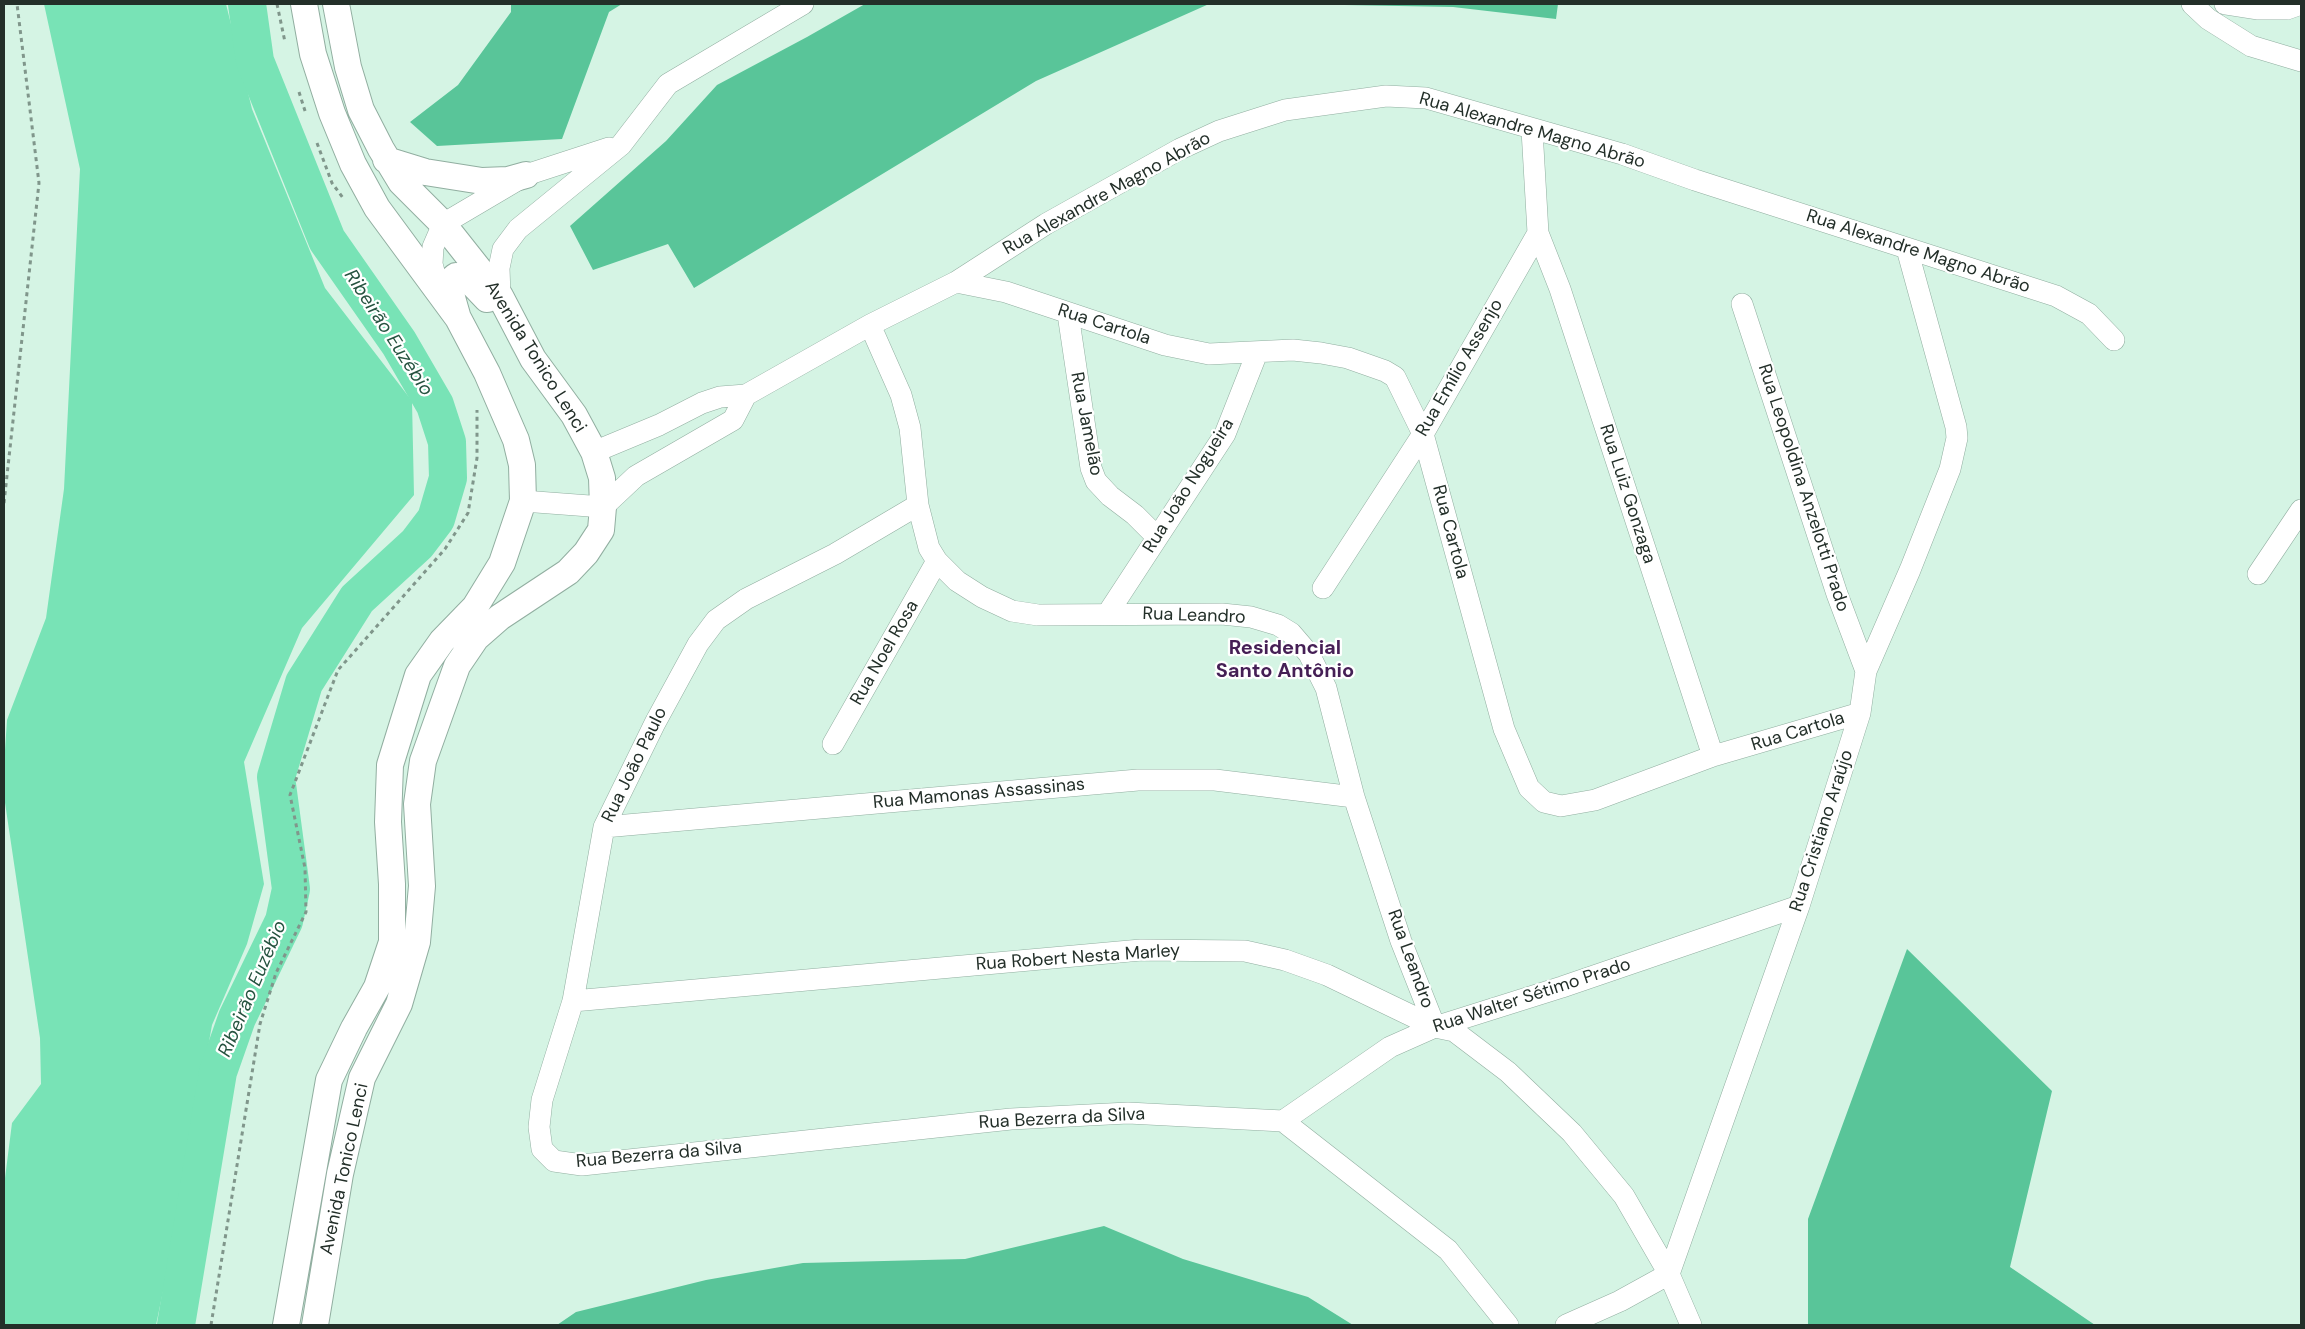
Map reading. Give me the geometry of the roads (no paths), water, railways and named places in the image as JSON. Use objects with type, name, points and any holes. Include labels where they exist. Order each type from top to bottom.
[{"type":"main road","name":"Avenida Tonico Lenci","points":[[286,1325],[329,1080],[354,1028],[377,987],[392,942],[392,884],[388,822],[390,765],[418,675],[442,640],[475,607],[502,563],[524,501],[522,465],[516,440],[487,373],[458,318],[441,298],[377,208],[353,164],[332,113],[312,54],[304,4]]},
{"type":"main road","name":"Avenida Tonico Lenci","points":[[315,1325],[340,1174],[362,1078],[399,1004],[417,942],[422,886],[417,804],[426,752],[457,666],[476,638],[500,617],[568,572],[586,554],[601,530],[603,507],[602,478],[594,452],[574,414],[533,359],[500,296],[443,224],[412,195],[386,160],[361,110],[348,67],[336,4]]},
{"type":"main road","points":[[386,160],[425,172],[482,181],[508,180],[526,175]]},
{"type":"main road","points":[[458,318],[449,287],[453,278],[461,276],[467,278],[486,297],[533,359]]},
{"type":"street","points":[[500,296],[498,268],[503,249],[513,236],[621,144],[668,84],[803,4]]},
{"type":"street","points":[[2192,4],[2208,19],[2251,46],[2301,61]]},
{"type":"street","points":[[2225,4],[2257,9],[2287,9],[2301,4]]},
{"type":"street","name":"Rua Alexandre Magno Abrão","points":[[746,395],[870,325],[956,282],[1046,224],[1180,149],[1219,131],[1285,110],[1386,96],[1426,98],[1532,130],[1622,154],[1906,249],[2056,296],[2089,314],[2114,340]]},
{"type":"street","points":[[1532,130],[1538,233]]},
{"type":"street","points":[[441,298],[432,264],[433,247],[443,224],[526,175],[621,144]]},
{"type":"street","name":"Rua Emílio Assenjo","points":[[1323,588],[1423,434],[1538,233]]},
{"type":"street","name":"Rua Luiz Gonzaga","points":[[1538,233],[1560,289],[1713,756]]},
{"type":"street","name":"Rua Cristiano Araújo","points":[[1668,1274],[1799,906],[1860,713],[1866,670],[1910,570],[1950,469],[1957,438],[1947,392],[1906,249]]},
{"type":"street","name":"Rua Cartola","points":[[956,282],[1006,292],[1165,345],[1208,354],[1293,350],[1330,355],[1348,358],[1385,371],[1395,377],[1423,434],[1504,729],[1528,788],[1544,802],[1561,806],[1580,804],[1713,756],[1860,713]]},
{"type":"street","name":"Rua Leopoldina Anzelotti Prado","points":[[1742,304],[1837,594],[1866,670]]},
{"type":"street","name":"Rua Jamelão","points":[[1068,314],[1091,468],[1096,481],[1110,496],[1135,515],[1157,537]]},
{"type":"street","name":"Rua Leandro","points":[[870,325],[902,395],[910,428],[918,505],[929,548],[937,561],[957,582],[982,597],[1012,611],[1038,615],[1108,613],[1222,614],[1251,617],[1278,625],[1292,633],[1309,654],[1326,688],[1354,797],[1402,941],[1435,1027]]},
{"type":"street","name":"Rua João Nogueira","points":[[1108,613],[1225,434],[1257,353]]},
{"type":"street","points":[[524,501],[603,507],[636,476],[733,420],[746,395]]},
{"type":"street","points":[[594,452],[659,425],[711,400],[720,397],[746,395]]},
{"type":"street","points":[[659,425],[678,451]]},
{"type":"street","name":"Rua João Paulo","points":[[542,1149],[539,1127],[542,1100],[573,1001],[604,826],[698,644],[716,620],[746,599],[835,554],[918,505]]},
{"type":"street","points":[[2258,574],[2301,510]]},
{"type":"street","name":"Rua Noel Rosa","points":[[833,744],[937,561]]},
{"type":"street","name":"Rua Mamonas Assassinas","points":[[604,826],[1138,780],[1215,780],[1354,797]]},
{"type":"street","name":"Rua Walter Sétimo Prado","points":[[1283,1121],[1390,1047],[1435,1027],[1562,987],[1799,906]]},
{"type":"street","name":"Rua Robert Nesta Marley","points":[[573,1001],[1141,950],[1245,951],[1285,960],[1327,975],[1435,1027],[1454,1031],[1508,1072],[1572,1133],[1624,1196],[1668,1274],[1691,1325]]},
{"type":"street","name":"Rua Bezerra da Silva","points":[[542,1149],[554,1161],[582,1165],[1010,1119],[1128,1113],[1283,1121]]},
{"type":"street","points":[[1283,1121],[1448,1250],[1508,1325]]},
{"type":"street","points":[[1566,1325],[1620,1301],[1668,1274]]},
{"type":"waterway","name":"Ribeirão Euzébio","points":[[176,1325],[218,1072],[237,1018],[284,921],[291,889],[276,777],[304,683],[357,599],[417,544],[436,519],[448,478],[447,442],[435,405],[399,343],[327,240],[255,61],[247,4]]},
{"type":"district","name":"Residencial Santo Antônio","points":[[1285,660]]}]
